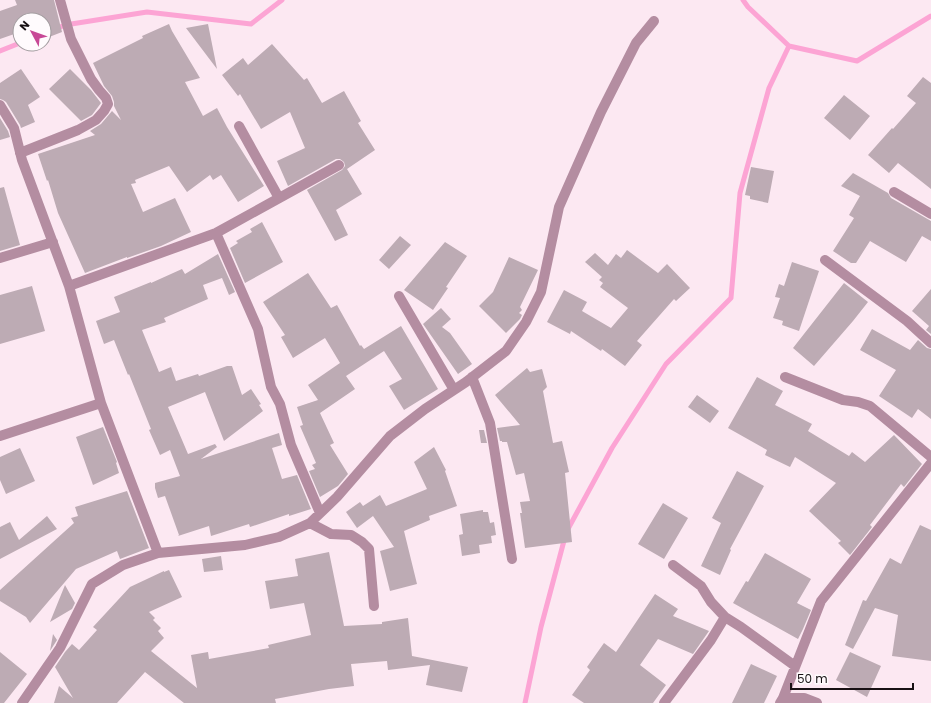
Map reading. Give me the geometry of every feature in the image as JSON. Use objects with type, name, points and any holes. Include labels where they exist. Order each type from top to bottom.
[{"type":"street","points":[[20,153],[84,127],[96,120],[108,104],[106,98],[91,79],[71,40],[60,0]]},
{"type":"street","points":[[22,703],[60,648],[92,584],[123,565],[158,553],[245,545],[279,537],[310,522],[337,497],[390,436],[506,351],[526,322],[541,292],[559,207],[600,112],[636,43],[654,21]]},
{"type":"street","points":[[0,105],[14,128],[22,160],[68,286],[102,403],[158,553]]},
{"type":"street","points":[[239,126],[279,198]]},
{"type":"street","points":[[68,286],[216,233],[339,165]]},
{"type":"street","points":[[894,192],[931,214]]},
{"type":"street","points":[[216,233],[258,329],[270,387],[280,404],[291,445],[320,513]]},
{"type":"street","points":[[0,258],[53,242]]},
{"type":"street","points":[[825,260],[907,321],[931,343]]},
{"type":"street","points":[[399,296],[454,390]]},
{"type":"street","points":[[472,377],[490,423],[512,559]]},
{"type":"street","points":[[785,377],[843,400],[858,402],[870,406],[930,464],[821,601],[781,701],[804,698],[817,703]]},
{"type":"street","points":[[0,436],[102,403]]},
{"type":"street","points":[[310,522],[331,534],[351,535],[362,542],[369,549],[374,606]]},
{"type":"street","points":[[673,565],[701,586],[711,602],[725,617],[795,666]]},
{"type":"street","points":[[664,703],[711,640],[725,617]]},
{"type":"building","points":[[15,0],[54,0],[62,32],[52,36],[52,12],[12,12],[12,35],[0,39],[0,11],[17,5]]},
{"type":"building","points":[[169,24],[200,78],[185,82],[203,116],[217,108],[227,127],[264,186],[238,202],[221,175],[213,180],[210,175],[187,192],[169,166],[135,180],[136,183],[131,184],[143,212],[175,198],[191,232],[161,246],[85,273],[58,213],[38,154],[95,135],[90,131],[101,124],[112,111],[121,120],[114,106],[112,96],[104,86],[93,63],[143,38],[142,36]]},
{"type":"building","points":[[208,24],[217,69],[186,28]]},
{"type":"building","points":[[272,44],[304,80],[307,78],[322,103],[344,91],[361,121],[358,123],[375,150],[347,169],[362,194],[336,210],[348,235],[335,241],[307,190],[342,170],[345,166],[344,162],[340,159],[336,159],[288,186],[277,161],[305,148],[290,112],[261,129],[240,94],[238,96],[222,75],[243,58],[248,65]]},
{"type":"building","points":[[21,69],[40,97],[28,105],[35,122],[21,128],[6,102],[0,99],[0,83]]},
{"type":"building","points":[[70,69],[91,90],[101,103],[92,115],[81,121],[49,89]]},
{"type":"building","points":[[923,77],[931,83],[931,189],[898,163],[889,173],[868,155],[916,103],[907,96]]},
{"type":"building","points":[[844,95],[870,116],[850,140],[824,118]]},
{"type":"building","points":[[0,118],[10,137],[0,140]]},
{"type":"building","points":[[751,167],[774,171],[768,203],[750,199],[750,196],[745,195]]},
{"type":"building","points":[[853,173],[888,193],[891,198],[931,221],[931,241],[922,236],[906,262],[870,241],[856,263],[851,263],[833,251],[854,218],[849,215],[860,196],[841,186]]},
{"type":"building","points":[[4,187],[20,245],[0,251],[0,188]]},
{"type":"building","points":[[262,222],[283,262],[245,283],[230,248],[238,243],[236,241],[252,232],[250,229]]},
{"type":"building","points":[[400,236],[411,245],[389,269],[379,260]]},
{"type":"building","points":[[445,242],[467,256],[446,287],[448,288],[433,310],[404,290]]},
{"type":"building","points":[[627,250],[658,273],[667,264],[690,288],[676,301],[674,299],[637,341],[642,345],[625,366],[602,349],[601,351],[571,331],[570,334],[547,322],[564,290],[587,302],[582,311],[611,328],[628,308],[600,287],[603,283],[599,280],[602,277],[585,262],[595,253],[608,265],[616,254],[621,258]]},
{"type":"building","points":[[218,254],[235,292],[229,295],[222,278],[203,285],[208,299],[164,318],[166,322],[142,330],[159,372],[171,367],[176,381],[198,374],[199,376],[227,366],[232,366],[242,395],[251,389],[261,404],[259,405],[263,411],[224,441],[205,392],[168,407],[188,454],[215,444],[217,447],[201,459],[279,433],[282,445],[272,448],[282,479],[297,475],[311,509],[289,516],[289,514],[250,527],[249,524],[211,536],[209,526],[178,536],[179,535],[165,496],[158,498],[155,483],[180,476],[170,450],[160,455],[149,430],[151,429],[129,374],[128,375],[114,340],[104,344],[96,321],[120,312],[114,297],[182,269],[185,274]]},
{"type":"building","points":[[509,257],[538,270],[520,307],[522,310],[519,313],[522,315],[520,319],[506,333],[479,306],[493,292]]},
{"type":"building","points":[[792,262],[819,271],[799,331],[782,325],[783,321],[773,318],[780,298],[775,297],[779,284],[784,286]]},
{"type":"building","points":[[308,273],[331,308],[337,305],[360,346],[361,345],[364,349],[401,326],[438,389],[404,410],[389,386],[402,379],[384,351],[346,376],[355,389],[320,413],[334,443],[330,445],[348,474],[338,486],[320,497],[309,471],[315,469],[312,465],[316,463],[300,426],[303,425],[297,407],[318,400],[308,385],[340,363],[325,338],[293,358],[281,337],[285,335],[263,302]]},
{"type":"building","points":[[844,283],[868,302],[814,366],[793,348]]},
{"type":"building","points":[[32,286],[45,331],[0,344],[0,295]]},
{"type":"building","points":[[931,289],[931,334],[926,330],[929,326],[912,311]]},
{"type":"building","points":[[441,308],[451,319],[442,327],[450,333],[472,364],[458,374],[423,324]]},
{"type":"building","points":[[872,329],[910,350],[918,340],[927,348],[931,349],[931,419],[918,409],[912,418],[879,396],[896,370],[860,350]]},
{"type":"building","points":[[527,368],[530,372],[542,369],[547,387],[543,391],[553,443],[562,441],[569,472],[565,473],[572,542],[525,548],[520,502],[530,501],[524,473],[516,475],[507,442],[500,441],[497,428],[520,425],[495,395]]},
{"type":"building","points":[[757,377],[783,391],[775,405],[812,424],[808,431],[849,456],[852,452],[865,462],[894,435],[922,464],[904,487],[901,484],[870,525],[872,527],[850,555],[838,543],[841,541],[809,511],[836,483],[795,457],[790,467],[765,455],[767,450],[728,428]]},
{"type":"building","points":[[697,395],[719,411],[710,423],[688,407]]},
{"type":"building","points":[[103,427],[117,462],[119,473],[93,485],[76,437]]},
{"type":"building","points":[[479,430],[484,430],[487,443],[481,443]]},
{"type":"building","points":[[434,447],[446,470],[445,471],[457,506],[429,516],[430,520],[404,531],[417,584],[390,591],[380,551],[394,547],[373,516],[357,528],[346,512],[360,502],[363,506],[380,495],[386,506],[427,489],[414,462]]},
{"type":"building","points":[[20,448],[35,481],[6,494],[0,480],[0,457]]},
{"type":"building","points":[[737,471],[764,486],[730,549],[731,550],[720,575],[701,566],[721,523],[712,518]]},
{"type":"building","points":[[127,491],[149,548],[120,559],[117,551],[76,569],[30,623],[26,617],[0,601],[0,590],[74,523],[71,518],[78,516],[75,507]]},
{"type":"building","points":[[663,503],[688,518],[664,559],[638,544]]},
{"type":"building","points":[[483,510],[483,512],[488,512],[490,523],[494,522],[496,535],[491,536],[492,543],[479,545],[480,553],[462,556],[459,535],[463,534],[460,514]]},
{"type":"building","points":[[47,516],[57,529],[0,559],[0,527],[10,522],[19,540]]},
{"type":"building","points":[[920,525],[931,530],[931,661],[892,656],[898,615],[875,608],[853,649],[845,645],[863,600],[866,601],[890,558],[901,564]]},
{"type":"building","points":[[329,552],[344,626],[382,624],[382,622],[408,618],[412,656],[468,667],[462,692],[426,685],[430,665],[388,670],[387,661],[351,664],[354,686],[275,699],[276,703],[184,703],[145,672],[117,703],[54,703],[59,686],[73,698],[55,667],[72,644],[79,650],[97,630],[93,627],[130,587],[169,570],[182,597],[149,612],[155,618],[153,620],[161,628],[158,631],[164,638],[151,651],[197,688],[191,655],[208,652],[209,659],[269,648],[268,645],[311,635],[304,603],[270,609],[265,581],[298,576],[295,559]]},
{"type":"building","points":[[765,553],[811,579],[797,603],[811,610],[798,639],[733,603],[746,581],[748,582]]},
{"type":"building","points":[[221,556],[223,570],[204,572],[202,559]]},
{"type":"building","points":[[65,585],[75,603],[72,609],[50,622]]},
{"type":"building","points":[[655,594],[678,609],[673,616],[709,631],[693,654],[658,639],[640,665],[666,685],[653,703],[584,703],[572,695],[590,670],[587,667],[604,643],[616,652]]},
{"type":"building","points":[[53,634],[57,640],[50,651]]},
{"type":"building","points":[[0,652],[27,674],[4,703],[0,703]]},
{"type":"building","points":[[850,652],[881,666],[867,697],[836,680]]},
{"type":"building","points":[[751,664],[777,676],[764,703],[732,703]]},
{"type":"waterway","points":[[52,31],[65,25],[147,12],[251,24],[282,0]]},
{"type":"waterway","points":[[743,0],[748,7],[789,46],[857,61],[931,16]]},
{"type":"waterway","points":[[0,51],[12,46]]},
{"type":"waterway","points":[[568,529],[612,448],[666,364],[731,298],[740,193],[769,88],[789,46]]},
{"type":"waterway","points":[[525,703],[541,627],[565,537]]}]
